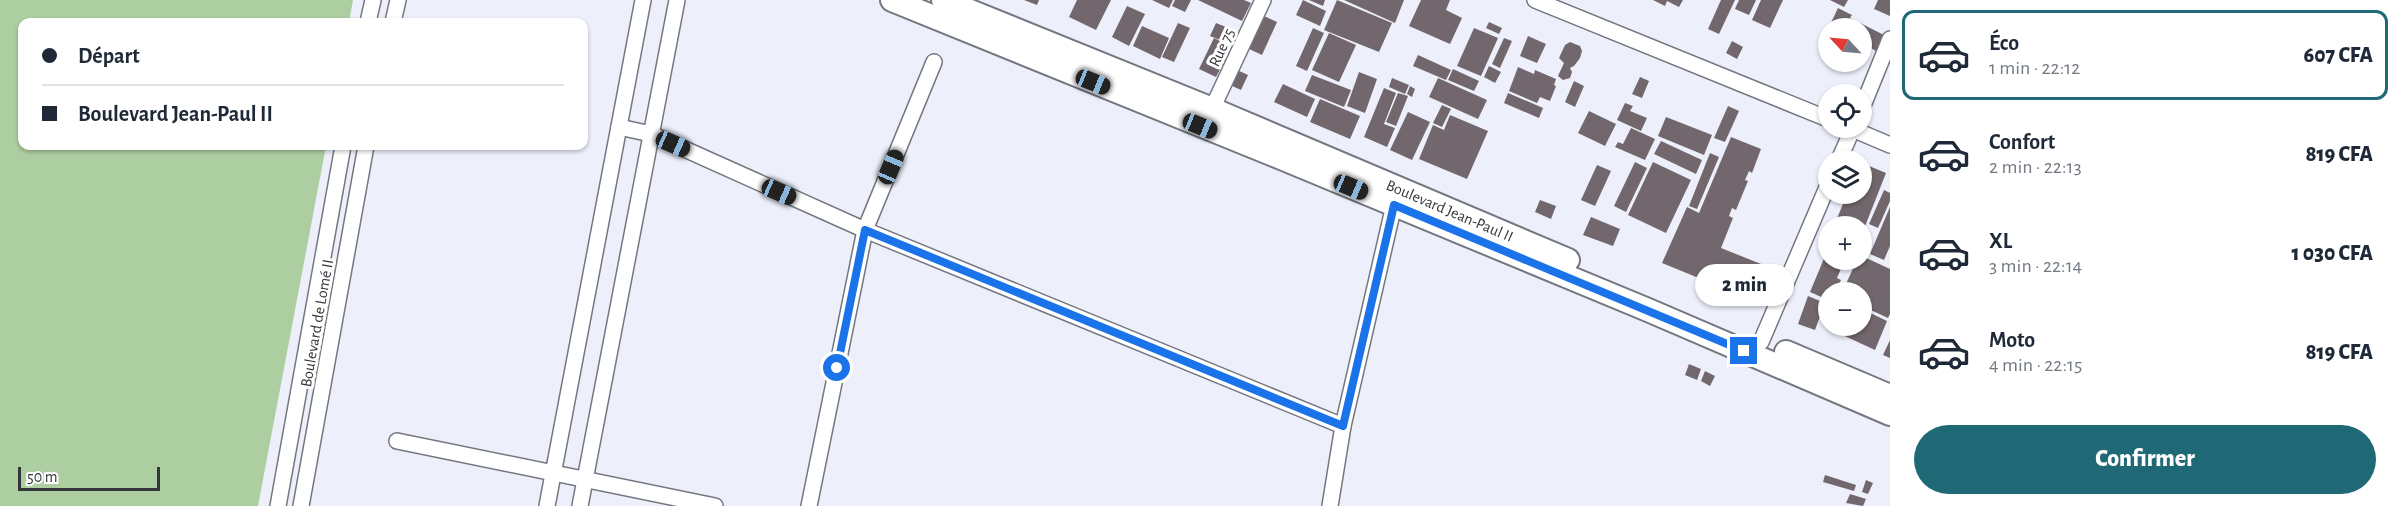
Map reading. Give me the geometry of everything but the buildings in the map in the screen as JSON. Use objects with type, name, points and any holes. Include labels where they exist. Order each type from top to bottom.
[{"type":"main road","name":"Boulevard Jean-Paul II","points":[[892,0],[1648,310],[1890,414]]},
{"type":"main road","name":"Boulevard Jean-Paul II","points":[[943,0],[1212,109],[1890,396]]},
{"type":"street","points":[[369,18],[373,0]]},
{"type":"street","points":[[394,18],[398,0]]},
{"type":"street","points":[[547,506],[643,0]]},
{"type":"street","points":[[580,506],[677,0]]},
{"type":"street","name":"Rue 75","points":[[1212,109],[1263,0]]},
{"type":"street","points":[[1535,0],[1818,115]]},
{"type":"street","points":[[1872,84],[1890,39]]},
{"type":"street","points":[[809,506],[865,230],[934,62]]},
{"type":"street","points":[[619,127],[651,134],[865,230],[1343,426]]},
{"type":"street","points":[[1872,137],[1890,145]]},
{"type":"street","name":"Boulevard de Lomé II","points":[[278,506],[343,150]]},
{"type":"street","name":"Boulevard de Lomé II","points":[[301,506],[365,150]]},
{"type":"street","points":[[1761,342],[1820,204]]},
{"type":"street","points":[[1330,506],[1343,426],[1394,205]]},
{"type":"street","points":[[397,441],[715,506]]},
{"type":"green space","points":[[0,0],[353,0],[350,18],[18,18],[18,150],[325,150],[258,506],[0,506]]},
{"type":"route","points":[[837,368],[865,230],[1343,426],[1394,205],[1744,351]]}]
